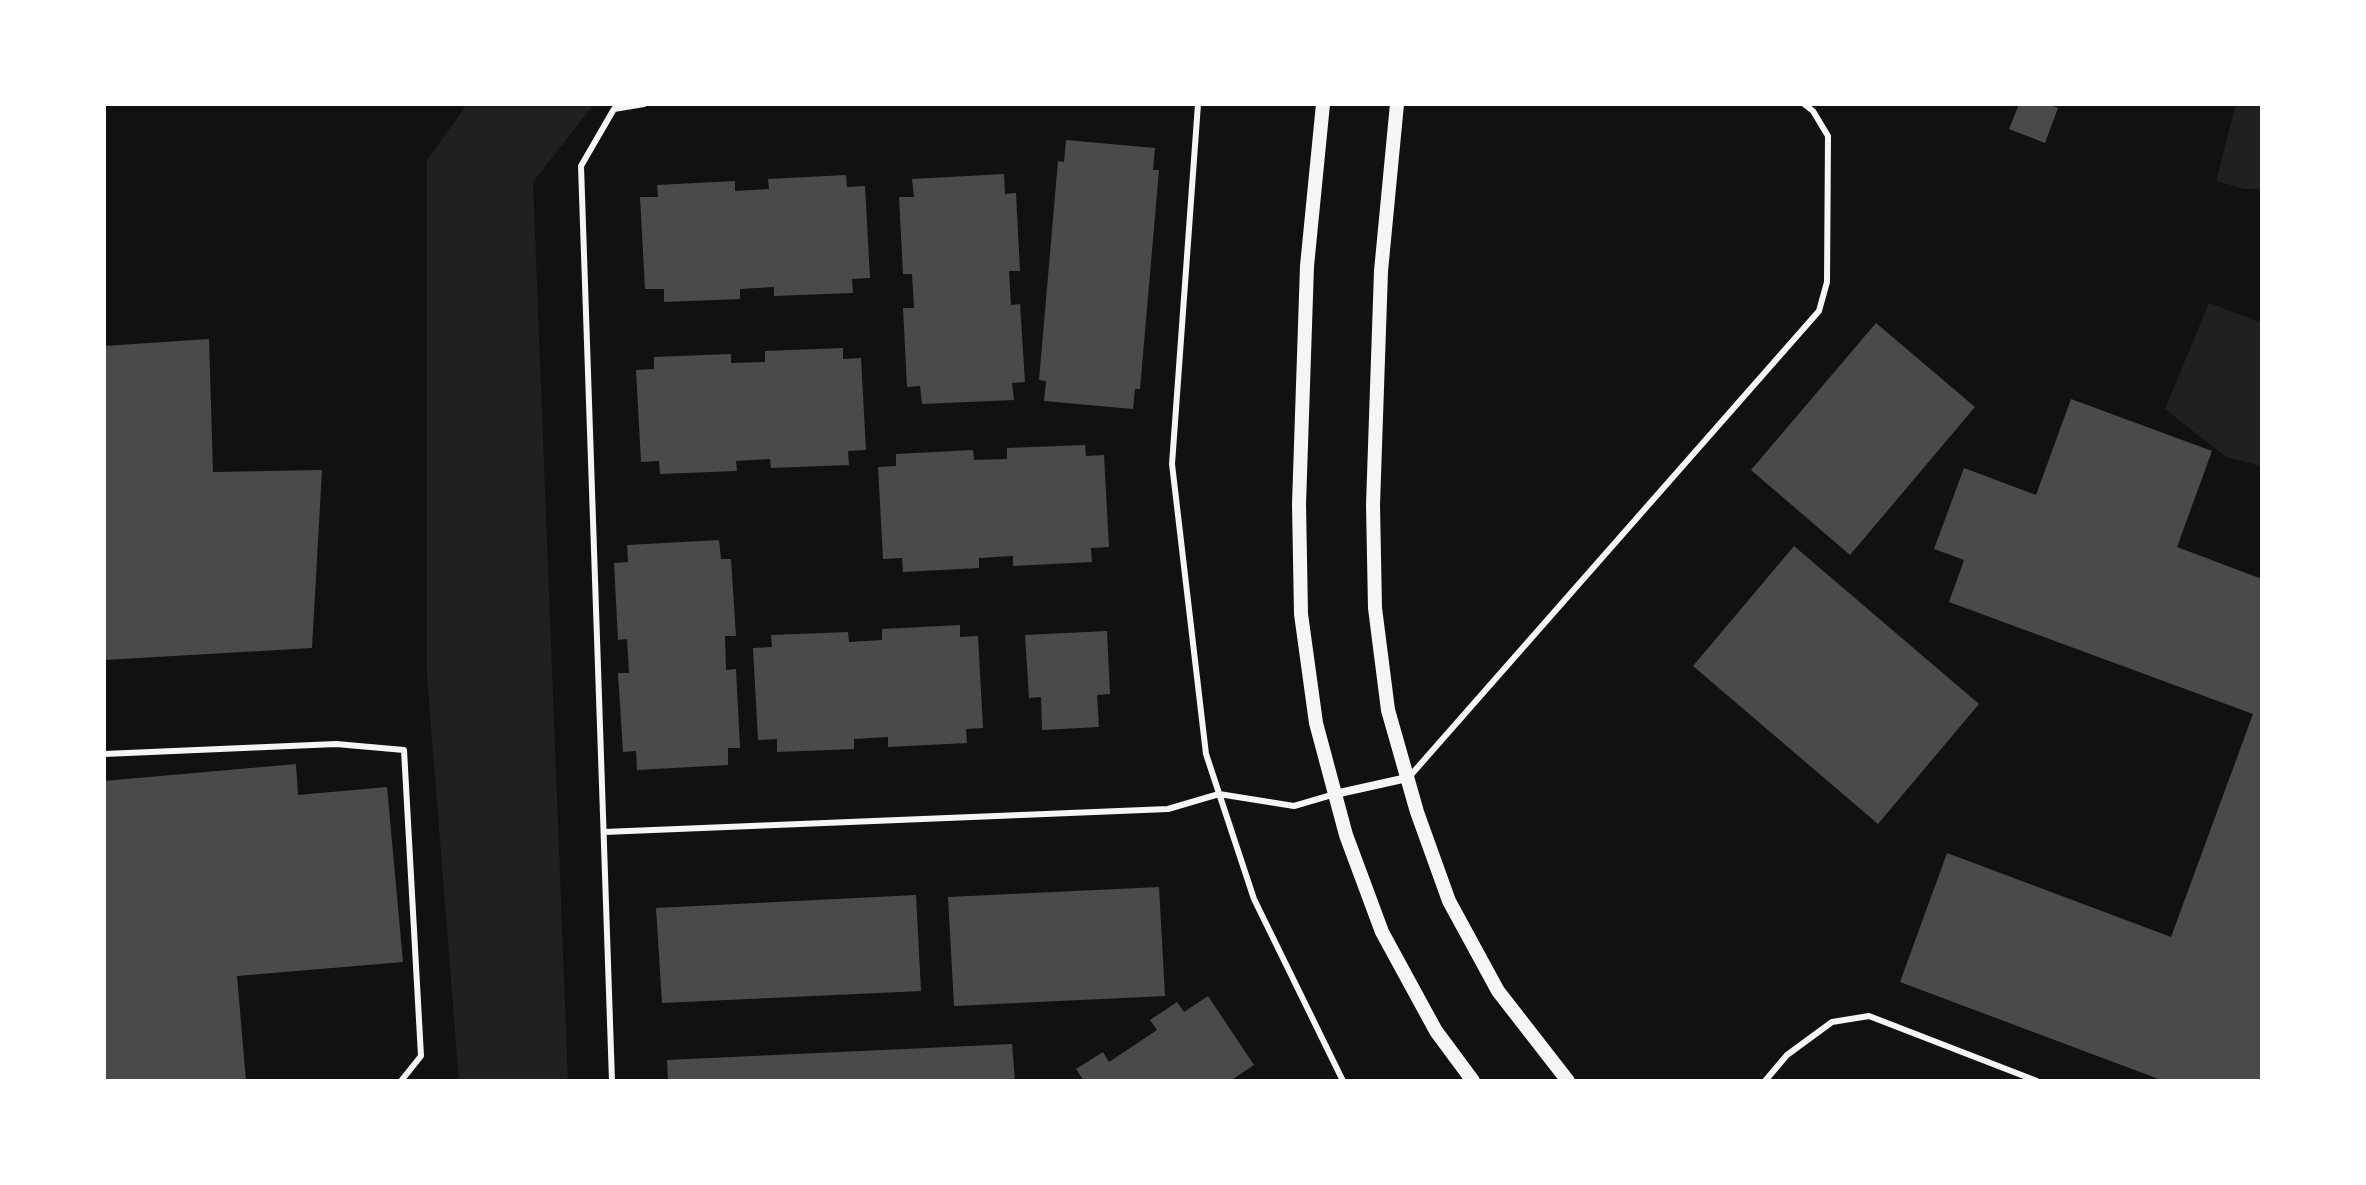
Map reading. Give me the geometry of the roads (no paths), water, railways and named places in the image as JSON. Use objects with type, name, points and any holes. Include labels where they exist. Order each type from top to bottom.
[{"type":"street","points":[[1323,104],[1307,266],[1299,504],[1301,614],[1316,723],[1346,835],[1382,932],[1436,1031],[1473,1081]]},
{"type":"street","points":[[1397,104],[1381,271],[1374,549],[1375,608],[1388,710],[1417,812],[1449,901],[1498,991],[1568,1081]]},
{"type":"street","points":[[1335,794],[1407,778]]},
{"type":"lane","points":[[612,1081],[581,166],[614,109],[644,104]]},
{"type":"lane","points":[[1198,104],[1172,464],[1206,754],[1254,899],[1343,1081]]},
{"type":"lane","points":[[1407,778],[1819,311],[1827,282],[1828,136],[1813,111],[1804,104]]},
{"type":"lane","points":[[104,754],[336,744],[404,750],[421,1056],[401,1081]]},
{"type":"lane","points":[[604,832],[1168,809],[1219,794],[1294,806],[1335,794]]},
{"type":"lane","points":[[1765,1081],[1787,1055],[1832,1022],[1869,1016],[2037,1081]]}]
